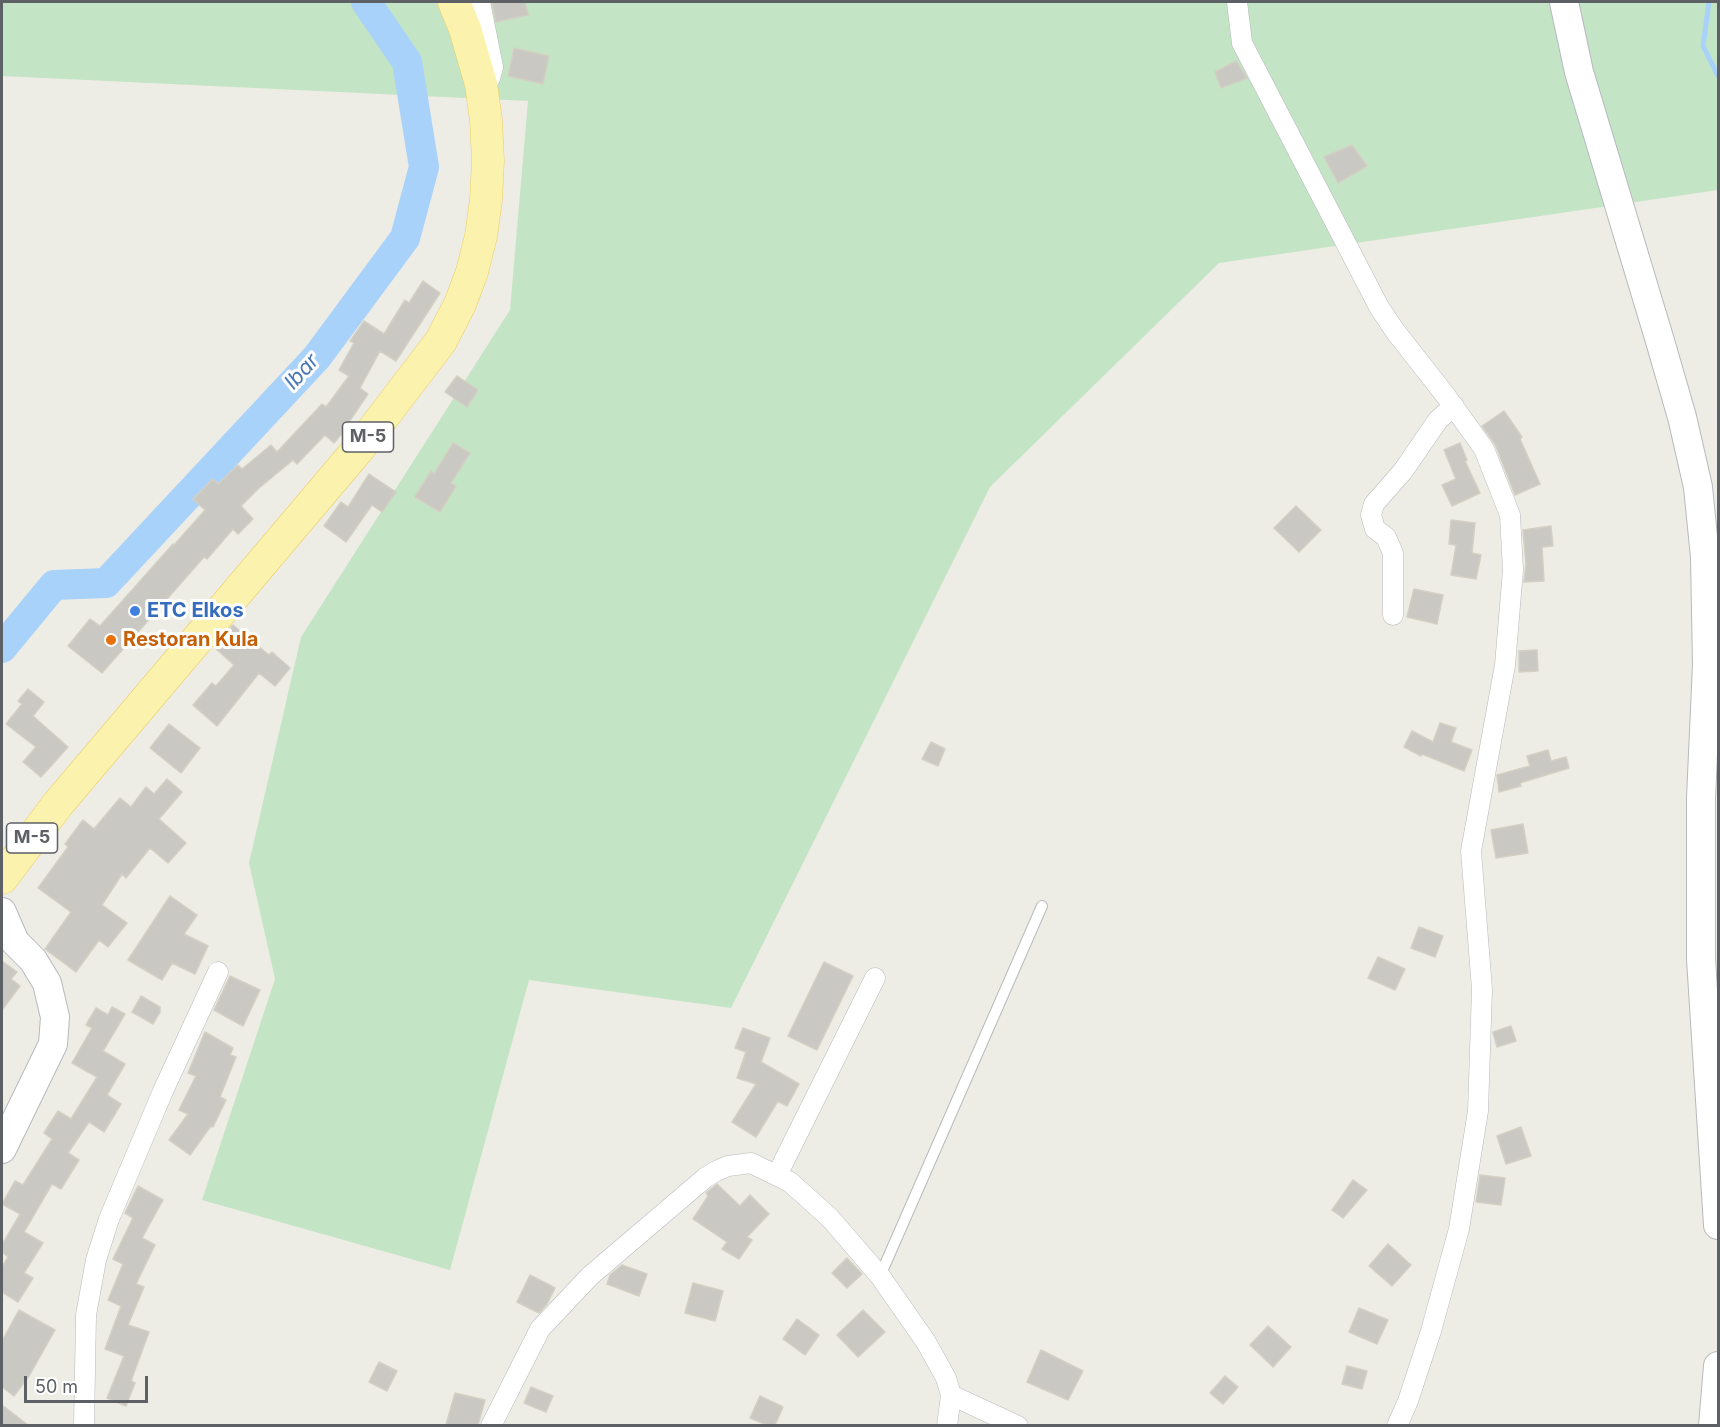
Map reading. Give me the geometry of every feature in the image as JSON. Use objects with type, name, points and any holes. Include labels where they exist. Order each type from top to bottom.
[{"type":"main road","name":"M-5","points":[[2,878],[58,804],[360,447],[441,341],[460,304],[472,272],[481,236],[486,200],[488,151],[481,84],[469,39],[454,2]]},
{"type":"main road","points":[[1564,2],[1579,72],[1682,417],[1698,487],[1705,557],[1707,665],[1701,798],[1701,959],[1719,1225]]},
{"type":"main road","points":[[2,912],[8,940],[33,960],[47,983],[55,1017],[53,1044],[2,1149]]},
{"type":"main road","points":[[1713,1425],[1719,1366]]},
{"type":"street","points":[[480,2],[494,68],[490,78],[481,84]]},
{"type":"street","points":[[1237,2],[1242,42],[1379,307],[1484,449],[1510,515],[1513,570],[1505,665],[1471,851],[1482,989],[1478,1111],[1459,1229],[1431,1331],[1408,1401],[1397,1425]]},
{"type":"street","points":[[1393,615],[1393,553],[1386,537],[1375,529],[1371,515],[1374,504],[1403,471],[1438,420],[1454,406]]},
{"type":"street","points":[[84,1425],[86,1315],[96,1260],[109,1219],[149,1123],[218,972]]},
{"type":"street","points":[[777,1175],[874,978]]},
{"type":"street","points":[[491,1425],[540,1329],[590,1276],[716,1171],[728,1166],[751,1163],[790,1182],[830,1218],[880,1276],[926,1342],[946,1378],[951,1395],[947,1425]]},
{"type":"street","points":[[951,1395],[1018,1425]]},
{"type":"lane","points":[[880,1276],[1042,906]]},
{"type":"green space","points":[[2,2],[1718,2],[1718,190],[1219,263],[990,487],[731,1008],[529,980],[450,1270],[202,1200],[275,979],[249,863],[301,637],[510,310],[528,101],[2,76]]},
{"type":"building","points":[[492,2],[525,2],[528,15],[496,22]]},
{"type":"building","points":[[514,48],[549,56],[543,84],[508,76]]},
{"type":"building","points":[[1236,61],[1247,78],[1221,88],[1215,72]]},
{"type":"building","points":[[1352,145],[1367,166],[1338,183],[1324,157]]},
{"type":"building","points":[[423,281],[440,293],[396,361],[380,351],[360,388],[368,394],[348,426],[334,443],[325,435],[297,464],[293,460],[259,488],[241,506],[253,519],[238,534],[233,529],[207,559],[204,557],[102,673],[68,646],[90,619],[100,626],[205,510],[193,499],[213,479],[218,484],[238,465],[242,469],[271,445],[277,452],[322,404],[326,407],[349,376],[339,370],[354,343],[350,341],[364,321],[384,334],[405,300],[409,303]]},
{"type":"building","points":[[457,376],[478,390],[467,407],[445,392]]},
{"type":"building","points":[[1504,411],[1522,437],[1520,439],[1540,484],[1515,495],[1495,444],[1482,426]]},
{"type":"building","points":[[453,443],[470,453],[451,483],[456,486],[440,512],[415,497],[431,471],[434,474]]},
{"type":"building","points":[[1460,443],[1467,460],[1465,461],[1480,493],[1452,506],[1442,485],[1456,479],[1444,450]]},
{"type":"building","points":[[369,474],[396,492],[382,512],[372,505],[346,542],[324,526],[341,502],[348,507]]},
{"type":"building","points":[[1296,506],[1321,530],[1299,552],[1274,528]]},
{"type":"building","points":[[1451,520],[1475,523],[1472,553],[1481,555],[1476,579],[1451,575],[1456,545],[1449,544]]},
{"type":"building","points":[[1551,526],[1553,546],[1542,547],[1544,581],[1524,582],[1526,564],[1523,530]]},
{"type":"building","points":[[1414,589],[1443,595],[1437,624],[1407,617]]},
{"type":"building","points":[[233,625],[269,655],[272,652],[290,668],[275,686],[259,673],[217,726],[193,705],[212,683],[216,686],[234,665],[214,647]]},
{"type":"building","points":[[1537,650],[1538,671],[1519,672],[1519,651]]},
{"type":"building","points":[[28,689],[44,702],[33,716],[68,747],[41,777],[23,762],[36,747],[6,724],[22,704],[18,701]]},
{"type":"building","points":[[1440,723],[1456,728],[1451,742],[1472,750],[1464,771],[1422,754],[1421,756],[1404,747],[1412,731],[1433,742]]},
{"type":"building","points":[[169,724],[200,748],[181,773],[150,748]]},
{"type":"building","points":[[931,742],[945,749],[938,766],[922,759]]},
{"type":"building","points":[[1548,750],[1551,761],[1566,757],[1569,768],[1499,792],[1497,775],[1530,766],[1527,756]]},
{"type":"building","points":[[167,779],[182,792],[159,819],[186,843],[168,863],[150,848],[126,878],[122,874],[102,905],[127,923],[108,947],[99,940],[76,972],[45,949],[71,912],[38,888],[68,847],[65,844],[83,820],[94,829],[120,798],[131,807],[146,787],[154,794]]},
{"type":"building","points":[[1523,824],[1528,853],[1496,858],[1491,830]]},
{"type":"building","points":[[170,896],[197,915],[184,934],[208,946],[195,974],[172,963],[162,980],[128,960]]},
{"type":"building","points":[[1419,927],[1443,936],[1435,957],[1411,948]]},
{"type":"building","points":[[1378,957],[1405,969],[1395,990],[1368,978]]},
{"type":"building","points":[[2,961],[17,972],[11,979],[20,986],[2,1010]]},
{"type":"building","points":[[824,962],[853,976],[817,1050],[788,1036]]},
{"type":"building","points":[[230,976],[260,990],[243,1026],[214,1010]]},
{"type":"building","points":[[141,996],[160,1007],[160,1012],[153,1024],[132,1012]]},
{"type":"building","points":[[112,1007],[125,1014],[103,1051],[125,1064],[107,1095],[121,1104],[104,1132],[89,1122],[68,1153],[79,1160],[61,1189],[52,1184],[24,1232],[43,1243],[24,1273],[33,1278],[18,1302],[2,1292],[2,1267],[8,1257],[2,1252],[2,1245],[20,1214],[2,1204],[15,1181],[23,1185],[52,1139],[44,1133],[58,1111],[71,1119],[97,1077],[72,1063],[92,1028],[86,1025],[96,1008],[108,1015]]},
{"type":"building","points":[[1511,1026],[1516,1041],[1497,1047],[1493,1032]]},
{"type":"building","points":[[743,1028],[770,1038],[761,1062],[799,1084],[787,1106],[778,1101],[756,1137],[732,1122],[756,1084],[737,1078],[746,1052],[735,1048]]},
{"type":"building","points":[[205,1032],[233,1048],[230,1055],[236,1057],[220,1097],[226,1100],[213,1127],[211,1126],[190,1155],[169,1140],[188,1114],[179,1110],[196,1076],[188,1073]]},
{"type":"building","points":[[1521,1127],[1531,1156],[1506,1164],[1497,1136]]},
{"type":"building","points":[[1480,1175],[1505,1178],[1501,1205],[1476,1202]]},
{"type":"building","points":[[1353,1180],[1367,1190],[1343,1218],[1332,1210]]},
{"type":"building","points":[[717,1184],[740,1206],[750,1195],[769,1214],[747,1237],[752,1240],[739,1259],[722,1249],[727,1242],[693,1219],[708,1196],[706,1193]]},
{"type":"building","points":[[138,1186],[163,1200],[142,1238],[155,1245],[136,1284],[144,1287],[128,1325],[149,1332],[131,1381],[135,1383],[126,1406],[107,1398],[124,1356],[105,1349],[121,1306],[108,1300],[123,1264],[113,1259],[133,1218],[125,1213]]},
{"type":"building","points":[[1388,1244],[1411,1265],[1392,1286],[1369,1266]]},
{"type":"building","points":[[847,1258],[862,1274],[847,1288],[832,1273]]},
{"type":"building","points":[[622,1265],[647,1274],[639,1296],[607,1284],[610,1275]]},
{"type":"building","points":[[530,1275],[555,1288],[547,1304],[539,1313],[517,1302]]},
{"type":"building","points":[[693,1283],[723,1291],[715,1321],[685,1313]]},
{"type":"building","points":[[1359,1308],[1388,1320],[1377,1344],[1349,1332]]},
{"type":"building","points":[[19,1310],[55,1330],[29,1376],[14,1396],[2,1387],[2,1341]]},
{"type":"building","points":[[863,1310],[885,1332],[858,1357],[837,1335]]},
{"type":"building","points":[[797,1319],[819,1335],[805,1355],[783,1339]]},
{"type":"building","points":[[1268,1326],[1291,1347],[1273,1367],[1250,1345]]},
{"type":"building","points":[[1041,1350],[1083,1371],[1068,1400],[1027,1382]]},
{"type":"building","points":[[379,1362],[397,1371],[387,1391],[369,1382]]},
{"type":"building","points":[[1347,1366],[1367,1371],[1362,1389],[1342,1384]]},
{"type":"building","points":[[1225,1376],[1238,1387],[1223,1404],[1210,1393]]},
{"type":"building","points":[[531,1387],[553,1396],[546,1412],[524,1403]]},
{"type":"building","points":[[455,1393],[485,1400],[478,1425],[446,1425]]},
{"type":"building","points":[[760,1396],[783,1407],[775,1425],[767,1425],[750,1418]]},
{"type":"building","points":[[2,1405],[28,1425],[2,1425]]},
{"type":"waterway","name":"Ibar","points":[[2,648],[54,585],[106,583],[317,357],[405,238],[424,167],[407,62],[366,2]]},
{"type":"waterway","points":[[1709,2],[1703,46],[1718,76]]},
{"type":"place","name":"ETC Elkos","points":[[135,611]]},
{"type":"place","name":"Restoran Kula","points":[[111,640]]}]
